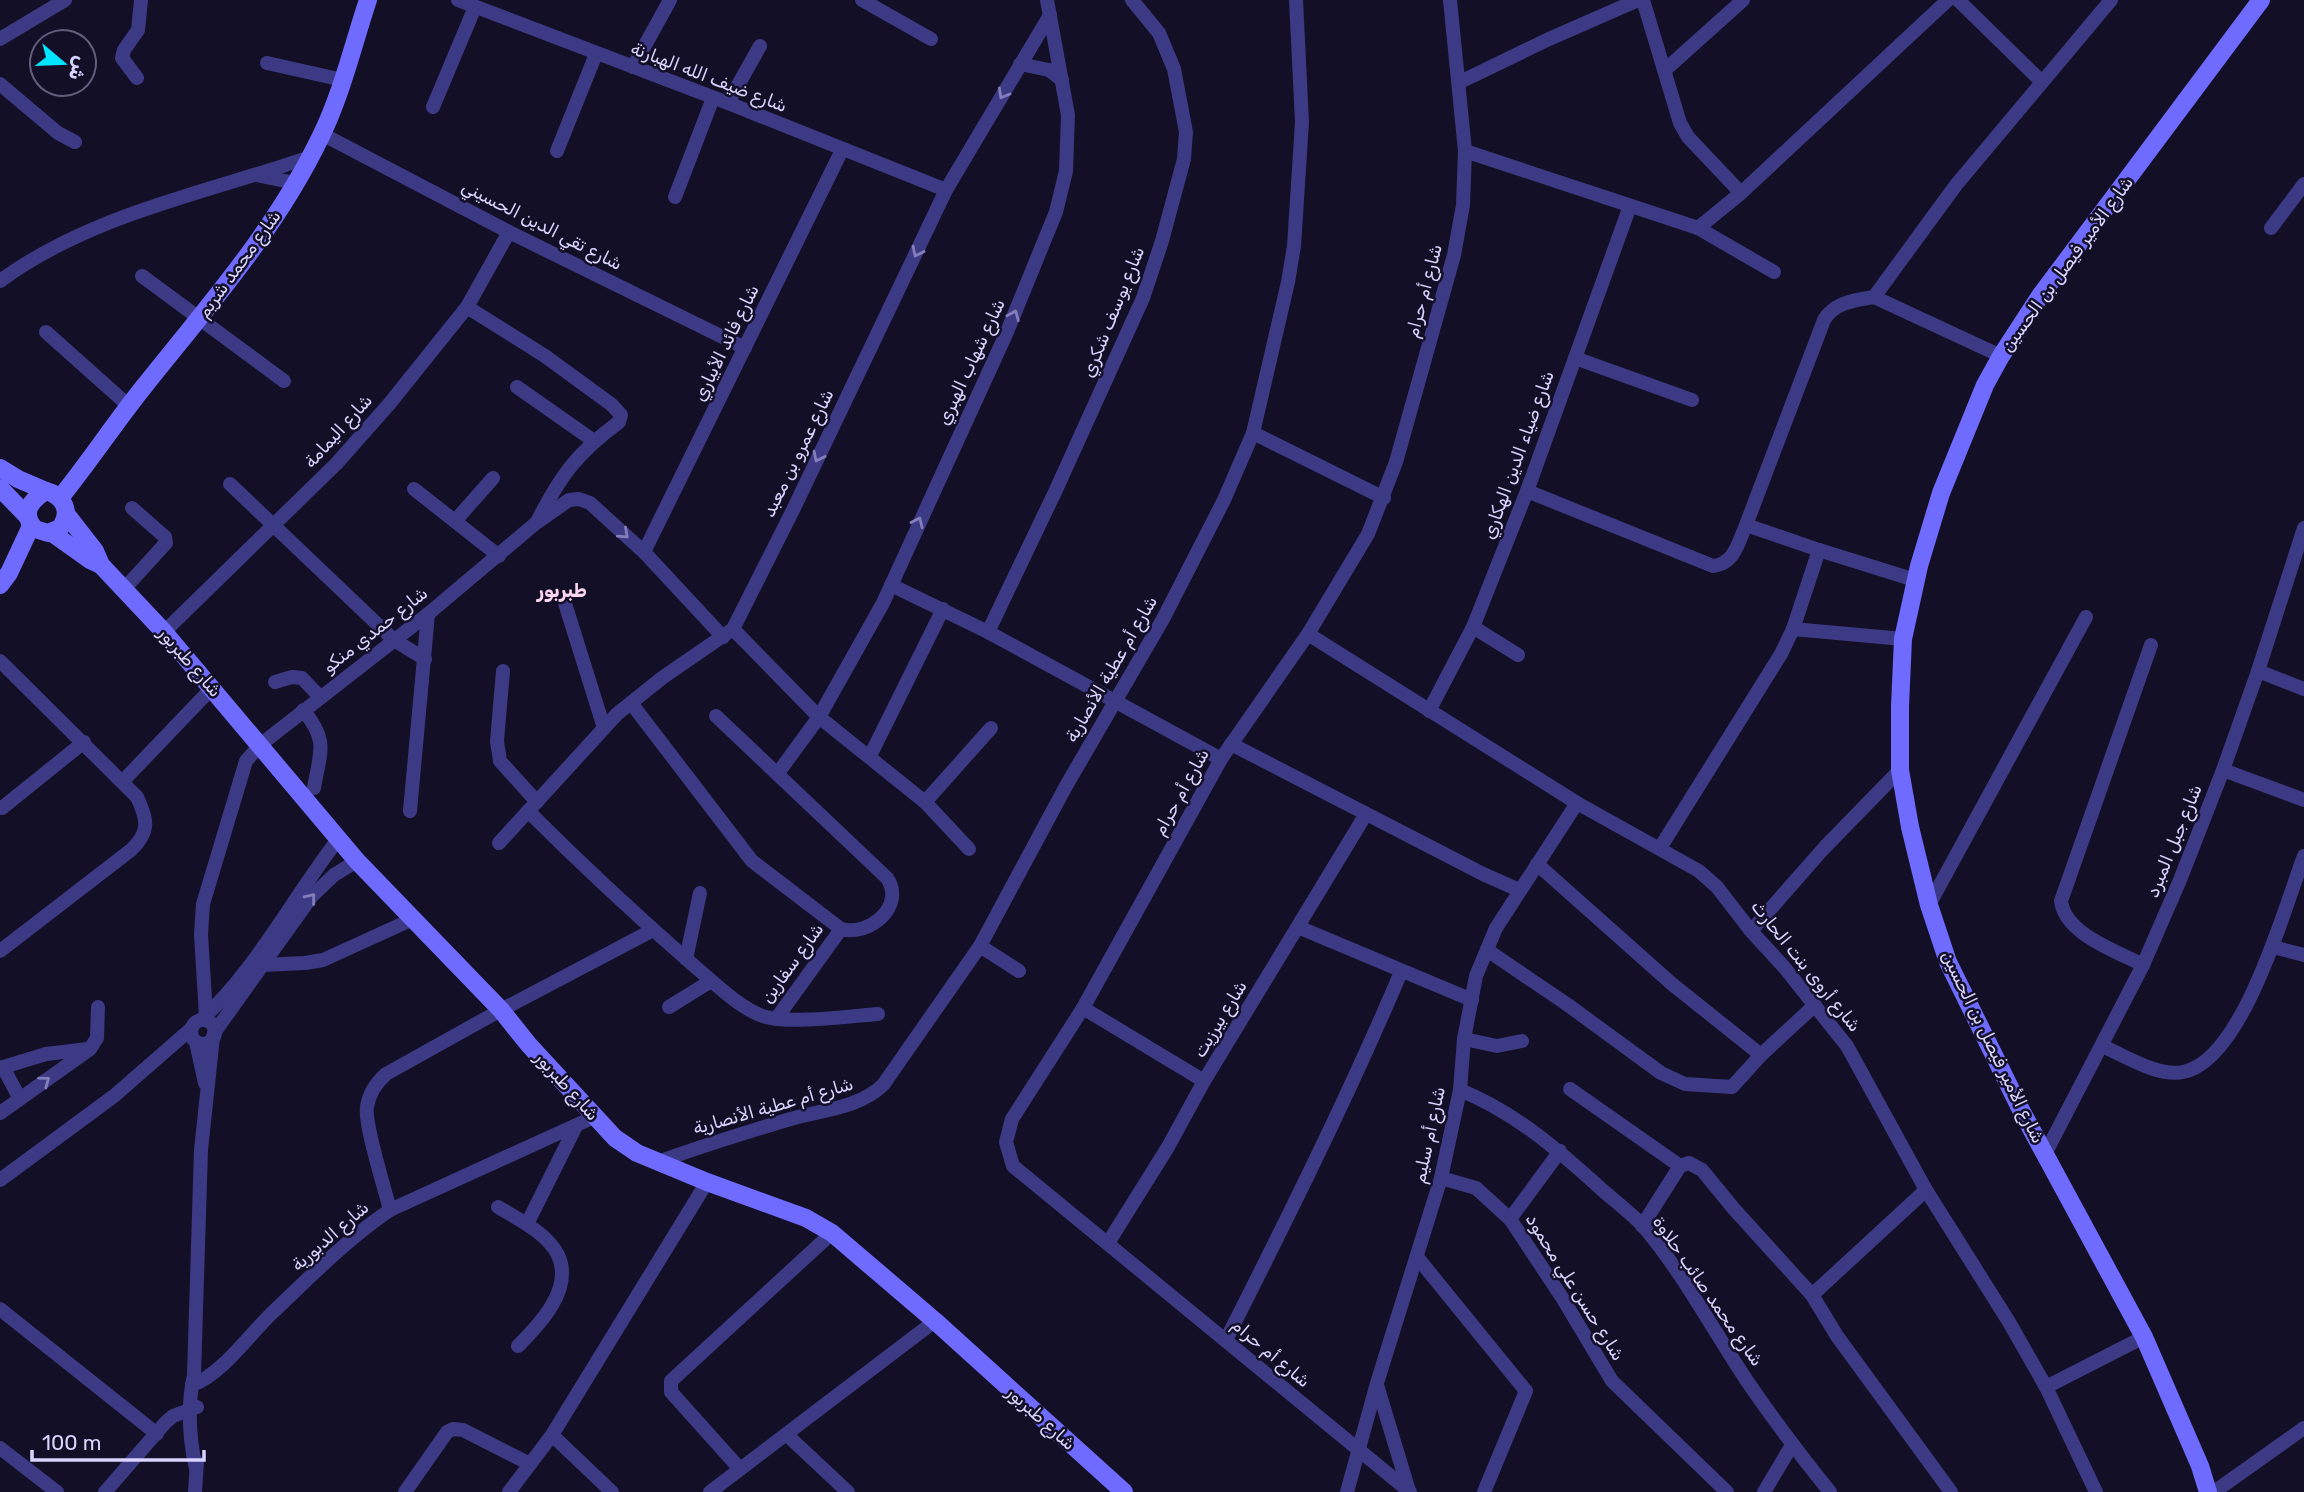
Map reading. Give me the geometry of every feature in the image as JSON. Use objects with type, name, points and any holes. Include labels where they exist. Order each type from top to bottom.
[{"type":"street","points":[[0,39],[65,0]]},
{"type":"street","points":[[137,78],[122,58],[124,50],[138,30],[141,0]]},
{"type":"street","name":"شارع محمد شريم","points":[[57,501],[260,240],[295,184],[323,134],[368,0]]},
{"type":"street","name":"شارع ضيف الله الهبارنة","points":[[458,0],[946,190]]},
{"type":"street","points":[[633,67],[670,0]]},
{"type":"street","points":[[862,0],[931,39]]},
{"type":"street","name":"شارع أم عطية الأنصارية","points":[[658,1162],[778,1123],[855,1103],[874,1093],[891,1075],[979,946],[1066,786],[1140,661],[1224,500],[1253,433],[1280,320],[1294,246],[1302,122],[1296,0]]},
{"type":"street","name":"شارع أم حرام","points":[[1410,1492],[1013,1166],[1007,1151],[1008,1129],[1012,1119],[1083,1008],[1221,759],[1308,634],[1368,534],[1384,498],[1454,256],[1463,205],[1465,151],[1450,0]]},
{"type":"street","points":[[1460,82],[1549,39],[1640,0],[1685,132],[1741,193]]},
{"type":"street","points":[[1665,70],[1744,0]]},
{"type":"street","points":[[1698,228],[1741,193],[1948,0]]},
{"type":"street","points":[[1958,0],[2042,82]]},
{"type":"street","points":[[1874,297],[1956,185],[2110,0]]},
{"type":"street","name":"شارع الأمير فيصل بن الحسين","points":[[2208,1492],[2200,1466],[2144,1337],[2007,1084],[1948,961],[1916,854],[1900,770],[1900,706],[1903,639],[1915,580],[1959,445],[1985,385],[2040,296],[2261,0]]},
{"type":"street","name":"شارع يوسف شكري","points":[[988,632],[1143,298],[1184,159],[1186,132],[1174,69],[1160,33],[1136,1]]},
{"type":"street","points":[[433,107],[475,7]]},
{"type":"street","name":"شارع عمرو بن معبد","points":[[499,844],[604,728],[631,703],[662,678],[728,633],[800,496],[946,190],[1020,64],[1049,7]]},
{"type":"street","name":"شارع شهاب الهبري","points":[[819,717],[891,584],[1007,332],[1056,212],[1068,155],[1068,116],[1049,7]]},
{"type":"street","points":[[728,103],[760,46]]},
{"type":"street","points":[[557,151],[596,54]]},
{"type":"street","points":[[267,63],[343,80]]},
{"type":"street","points":[[1020,64],[1049,69],[1062,80]]},
{"type":"street","points":[[0,84],[50,127],[75,142]]},
{"type":"street","points":[[675,197],[713,98]]},
{"type":"street","name":"شارع تقي الدين الحسيني","points":[[323,134],[509,232],[745,348]]},
{"type":"street","name":"شارع فائد الأبياري","points":[[644,552],[842,150]]},
{"type":"street","points":[[1465,151],[1698,228],[1774,272]]},
{"type":"street","points":[[0,281],[58,244],[182,197],[310,157]]},
{"type":"street","points":[[255,175],[295,184]]},
{"type":"street","points":[[2271,228],[2304,184]]},
{"type":"street","name":"شارع ضياء الدين الهكاري","points":[[1429,711],[1474,627],[1527,491],[1630,206]]},
{"type":"street","name":"شارع اليمامة","points":[[164,632],[337,463],[426,360],[467,307],[509,232]]},
{"type":"street","points":[[142,276],[284,381]]},
{"type":"street","points":[[1527,491],[1713,566],[1724,565],[1731,558],[1746,525],[1828,314],[1838,306],[1874,297],[2001,356]]},
{"type":"street","points":[[467,307],[545,356],[621,415],[619,422],[594,440],[578,456],[536,523]]},
{"type":"street","points":[[46,332],[129,406]]},
{"type":"street","points":[[1575,358],[1692,400]]},
{"type":"street","points":[[517,387],[594,440]]},
{"type":"street","points":[[1253,433],[1384,498]]},
{"type":"street","name":"شارع طبربور","points":[[0,467],[57,501],[95,551],[101,565],[164,632],[357,861],[501,1010],[594,1117],[629,1149],[707,1182],[806,1218],[832,1233],[935,1321],[1124,1492]]},
{"type":"street","points":[[454,522],[493,478]]},
{"type":"street","points":[[230,484],[394,640],[425,659]]},
{"type":"street","points":[[0,488],[39,531],[50,533]]},
{"type":"street","points":[[414,489],[499,556]]},
{"type":"street","name":"شارع حمدي منكو","points":[[207,1091],[198,1029],[203,904],[246,761],[260,745],[303,710],[428,614],[536,523],[569,500],[579,499],[590,503],[819,717],[925,802],[969,849]]},
{"type":"street","points":[[32,501],[57,501],[60,528],[50,533],[4,579],[29,521],[28,508],[32,501]]},
{"type":"street","points":[[124,589],[166,542],[165,537],[132,508]]},
{"type":"street","points":[[1746,525],[1915,580]]},
{"type":"street","name":"شارع جبل المبرد","points":[[2045,1154],[2143,965],[2175,891],[2223,770],[2304,528]]},
{"type":"street","name":"شارع طبربور","points":[[50,533],[101,565]]},
{"type":"street","points":[[1660,848],[1766,682],[1793,629],[1819,550]]},
{"type":"street","points":[[891,584],[988,632],[1221,759]]},
{"type":"street","points":[[564,597],[604,728]]},
{"type":"street","points":[[870,756],[943,609]]},
{"type":"street","points":[[410,811],[428,614]]},
{"type":"street","points":[[1930,905],[2086,617]]},
{"type":"street","points":[[1474,627],[1518,655]]},
{"type":"street","points":[[1793,629],[1903,639]]},
{"type":"street","name":"شارع أروى بنت الحارث","points":[[1308,634],[1577,803],[1708,877],[1847,1046],[1926,1190],[2009,1322],[2046,1387],[2096,1492]]},
{"type":"street","points":[[2143,965],[2080,932],[2065,916],[2061,901],[2151,645]]},
{"type":"street","points":[[0,661],[137,797],[145,820],[145,834],[140,841],[0,951]]},
{"type":"street","name":"شارع سفارين","points":[[503,671],[497,741],[500,761],[532,807],[653,930],[711,981],[754,1012],[776,1019],[841,929],[859,931],[878,920],[891,902],[891,885],[883,873],[716,716]]},
{"type":"street","points":[[2258,671],[2304,689]]},
{"type":"street","points":[[275,682],[292,677],[302,678],[320,697]]},
{"type":"street","points":[[122,781],[212,688]]},
{"type":"street","points":[[631,703],[752,861],[841,929]]},
{"type":"street","points":[[303,710],[316,725],[321,742],[314,788]]},
{"type":"street","points":[[778,773],[819,717]]},
{"type":"street","points":[[925,802],[991,728]]},
{"type":"street","points":[[2,808],[84,742]]},
{"type":"street","points":[[1231,744],[1519,890]]},
{"type":"street","points":[[1751,932],[1824,848],[1900,770]]},
{"type":"street","points":[[2223,770],[2304,800]]},
{"type":"street","name":"شارع أم سليم","points":[[1347,1492],[1377,1383],[1441,1178],[1460,1090],[1464,1039],[1476,976],[1496,928],[1577,803]]},
{"type":"street","name":"شارع بيرزيت","points":[[1108,1243],[1366,814]]},
{"type":"street","points":[[198,1029],[234,987],[312,872],[339,838]]},
{"type":"street","points":[[2102,1046],[2167,1073],[2184,1072],[2209,1058],[2232,1028],[2264,970],[2304,856]]},
{"type":"street","points":[[198,1029],[204,1044],[214,1035],[319,888],[334,874],[357,861]]},
{"type":"street","points":[[1537,864],[1672,984],[1761,1055]]},
{"type":"street","points":[[686,959],[700,893]]},
{"type":"street","points":[[262,965],[323,960],[413,919]]},
{"type":"street","points":[[1298,927],[1472,1000]]},
{"type":"street","points":[[390,1210],[366,1114],[370,1094],[376,1083],[386,1074],[501,1010],[653,930]]},
{"type":"street","points":[[979,946],[1019,971]]},
{"type":"street","points":[[2273,947],[2304,955]]},
{"type":"street","points":[[1487,950],[1671,1078],[1685,1084],[1725,1088],[1738,1083],[1761,1055],[1815,1005]]},
{"type":"street","points":[[1226,1340],[1314,1166],[1360,1069],[1401,972]]},
{"type":"street","points":[[669,1007],[711,981]]},
{"type":"street","points":[[0,1113],[90,1049],[97,1038],[98,1007]]},
{"type":"street","points":[[1083,1008],[1204,1081]]},
{"type":"street","points":[[776,1019],[878,1014]]},
{"type":"street","points":[[0,1180],[114,1096],[162,1055],[210,1023],[214,1035],[201,1150],[194,1381],[194,1415],[199,1444],[195,1492]]},
{"type":"street","points":[[1464,1039],[1488,1045],[1522,1041]]},
{"type":"street","points":[[20,1099],[2,1067],[46,1054],[90,1049]]},
{"type":"street","points":[[1570,1089],[1711,1179],[1734,1209],[1812,1295],[1837,1336],[1951,1492]]},
{"type":"street","name":"شارع محمد صائب حلاوة","points":[[1460,1090],[1507,1113],[1560,1151],[1642,1226],[1707,1317],[1792,1445],[1830,1492]]},
{"type":"street","name":"شارع الدبورية","points":[[194,1381],[214,1371],[363,1229],[390,1210],[594,1117]]},
{"type":"street","points":[[527,1224],[576,1126]]},
{"type":"street","points":[[1510,1219],[1560,1151]]},
{"type":"street","points":[[1642,1226],[1687,1165]]},
{"type":"street","name":"شارع حسن علي محمود","points":[[1441,1178],[1476,1188],[1510,1219],[1563,1298],[1612,1381],[1727,1492]]},
{"type":"street","points":[[509,1492],[552,1435],[707,1182]]},
{"type":"street","points":[[1812,1295],[1926,1190]]},
{"type":"street","points":[[498,1206],[527,1224],[548,1243],[558,1255],[561,1269],[559,1288],[548,1312],[518,1346]]},
{"type":"street","points":[[740,1469],[671,1392],[671,1381],[832,1233]]},
{"type":"street","points":[[1417,1257],[1527,1391],[1484,1492]]},
{"type":"street","points":[[0,1309],[158,1433]]},
{"type":"street","points":[[710,1492],[935,1321]]},
{"type":"street","points":[[2046,1387],[2144,1337]]},
{"type":"street","points":[[1377,1383],[1410,1492]]},
{"type":"street","points":[[105,1492],[173,1416],[194,1415]]},
{"type":"street","points":[[2214,1492],[2304,1428]]},
{"type":"street","points":[[405,1492],[447,1432],[453,1429],[463,1430],[530,1464]]},
{"type":"street","points":[[552,1435],[612,1492]]},
{"type":"street","points":[[787,1435],[848,1492]]},
{"type":"street","points":[[1764,1492],[1792,1445]]},
{"type":"street","points":[[0,1448],[57,1492]]},
{"type":"district","name":"طبربور","points":[[562,590]]}]
